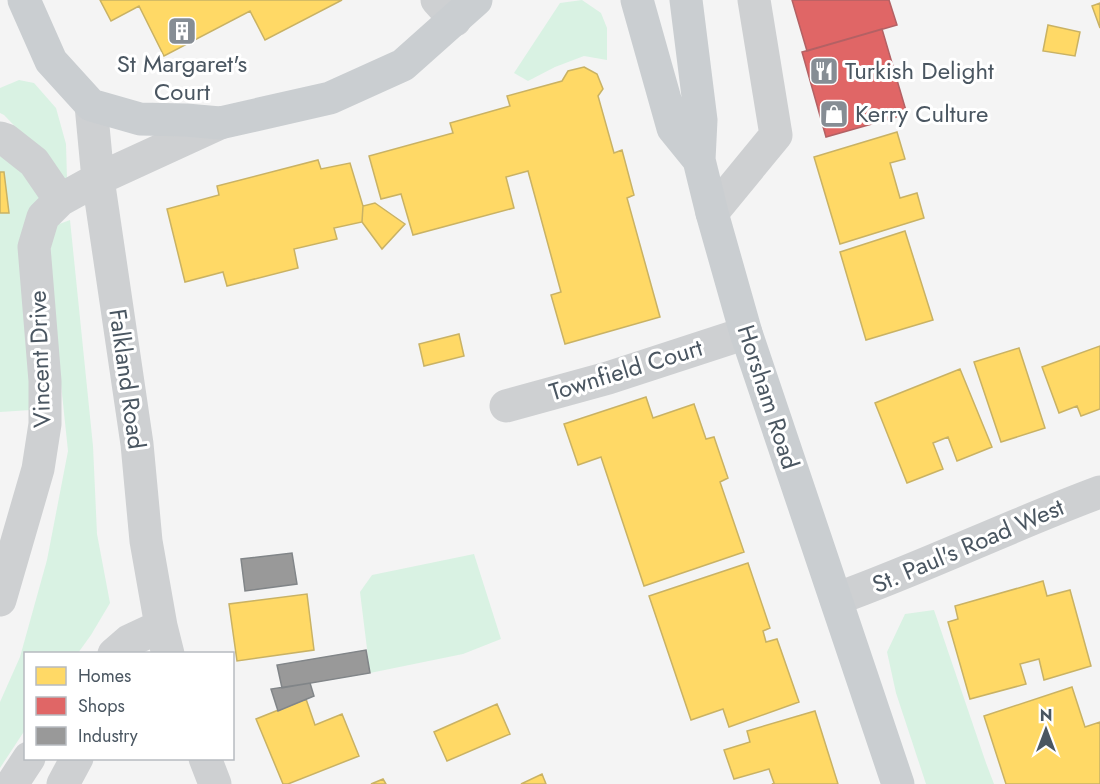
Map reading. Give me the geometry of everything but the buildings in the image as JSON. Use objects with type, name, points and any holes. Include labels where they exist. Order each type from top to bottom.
[{"type":"main road","points":[[24,0],[51,61],[91,105],[140,119],[220,123],[330,98],[403,65],[456,7]]},
{"type":"main road","points":[[637,0],[673,128],[699,160]]},
{"type":"main road","name":"Horsham Road","points":[[686,0],[701,120],[699,160],[712,213],[746,333],[898,784]]},
{"type":"street","points":[[712,213],[776,135],[754,0]]},
{"type":"street","name":"Falkland Road","points":[[91,105],[98,179],[137,444],[147,541],[164,640]]},
{"type":"street","name":"Vincent Drive","points":[[0,600],[38,469],[45,424],[45,381],[33,247],[43,217],[60,200],[98,179],[220,123]]},
{"type":"street","points":[[0,138],[6,140],[34,162],[60,200]]},
{"type":"street","name":"Townfield Court","points":[[506,406],[608,378],[746,333]]},
{"type":"street","name":"St. Paul's Road West","points":[[836,599],[1100,492]]},
{"type":"street","points":[[116,652],[129,641],[164,640]]},
{"type":"street","points":[[12,784],[28,760]]},
{"type":"street","points":[[63,784],[76,760]]},
{"type":"street","points":[[205,760],[215,784]]},
{"type":"green space","points":[[582,0],[601,13],[607,28],[607,60],[584,56],[528,81],[514,73],[560,3]]},
{"type":"green space","points":[[19,80],[34,83],[56,108],[66,144],[67,179],[51,172],[34,146],[0,113],[0,88]]},
{"type":"green space","points":[[0,156],[24,167],[44,195],[31,410],[0,412],[0,213],[9,212],[4,172],[0,172]]},
{"type":"green space","points":[[70,220],[93,446],[97,534],[110,603],[79,652],[24,652],[24,732],[0,768],[0,702],[20,657],[47,560],[68,451],[47,251],[54,226]]},
{"type":"green space","points":[[474,554],[501,639],[463,654],[370,673],[360,592],[372,575]]},
{"type":"green space","points":[[934,610],[994,784],[926,784],[896,693],[887,652],[905,614]]},
{"type":"place","name":"St Margaret's Court","points":[[182,31]]},
{"type":"place","name":"Turkish Delight","points":[[824,71]]},
{"type":"place","name":"Kerry Culture","points":[[834,114]]}]
